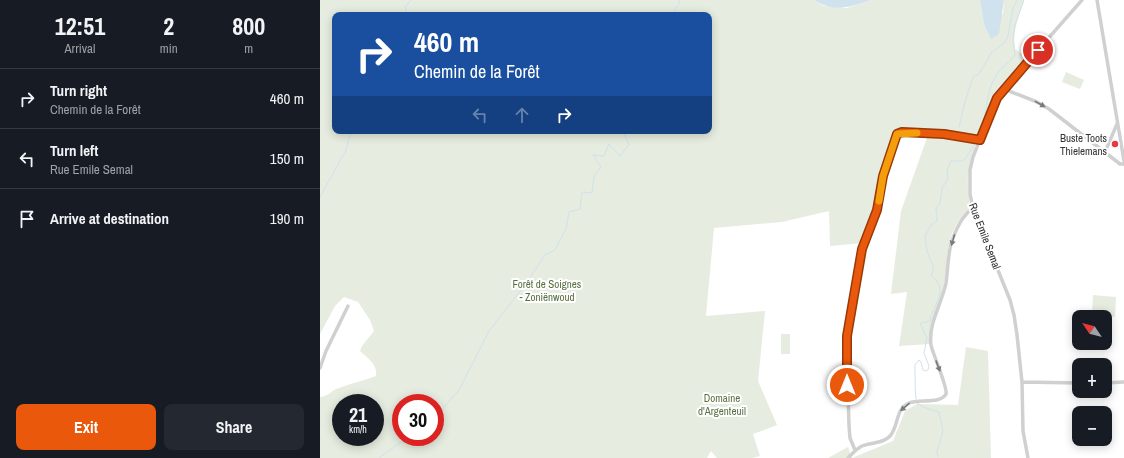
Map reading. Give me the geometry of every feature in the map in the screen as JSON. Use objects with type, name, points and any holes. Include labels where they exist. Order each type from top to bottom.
[{"type":"street","name":"Rue Emile Semal","points":[[1028,458],[1023,431],[1022,382],[1014,315],[1010,300],[973,208],[970,194],[970,170],[994,104],[1004,89],[1082,0]]},
{"type":"street","points":[[1004,89],[1037,102],[1049,109],[1120,164],[1124,163],[1097,0]]},
{"type":"street","points":[[1105,152],[1117,123]]},
{"type":"street","points":[[855,450],[850,438],[849,426],[847,357],[848,323],[862,249],[877,210],[883,176],[897,134],[944,134],[980,140]]},
{"type":"street","points":[[848,458],[855,450],[862,446],[879,442],[890,437],[900,410],[905,404],[919,400],[942,399],[945,395],[946,389],[934,355],[931,344],[931,335],[946,284],[951,241],[966,214],[973,208]]},
{"type":"street","points":[[320,368],[348,306]]},
{"type":"street","points":[[1022,382],[1072,383]]},
{"type":"street","points":[[1112,383],[1124,382]]},
{"type":"green space","name":"Forêt de Soignes - Zoniënwoud","points":[[320,0],[814,0],[824,6],[847,8],[871,0],[980,0],[984,24],[1003,14],[1004,0],[1024,0],[1016,24],[1014,42],[1015,49],[1028,58],[996,97],[978,138],[930,130],[898,132],[881,175],[875,210],[862,243],[830,246],[829,211],[782,222],[714,228],[706,316],[765,311],[758,381],[777,425],[753,434],[760,456],[752,458],[717,458],[711,451],[707,458],[320,458],[320,397],[336,389],[376,376],[374,365],[360,351],[362,346],[374,331],[370,320],[358,302],[344,297],[335,306],[320,334]]},
{"type":"green space","points":[[1066,72],[1084,80],[1080,89],[1062,82]]},
{"type":"green space","points":[[928,135],[944,136],[976,142],[969,168],[968,180],[968,193],[971,207],[961,217],[951,237],[944,284],[929,336],[929,344],[899,346],[907,292],[891,294],[901,211]]},
{"type":"green space","points":[[1093,295],[1116,297],[1115,317],[1112,317],[1112,310],[1092,310]]},
{"type":"green space","points":[[781,334],[790,334],[790,354],[781,354]]},
{"type":"green space","points":[[966,347],[988,351],[991,458],[852,458],[893,441],[905,411],[917,404],[958,405]]},
{"type":"green space","points":[[848,447],[852,458],[828,458]]},
{"type":"water","points":[[814,0],[871,0],[849,7],[836,8]]},
{"type":"water","points":[[980,0],[1004,0],[999,34],[991,39],[984,24]]},
{"type":"waterway","points":[[407,12],[405,7],[411,0]]},
{"type":"waterway","points":[[674,12],[679,4],[679,0]]},
{"type":"waterway","points":[[959,127],[973,77],[979,74],[991,53],[1005,42],[1008,36],[1013,8],[1017,0]]},
{"type":"waterway","points":[[979,138],[992,82],[998,72],[1015,55],[1013,39],[1015,25],[1024,0]]},
{"type":"waterway","points":[[320,197],[346,150],[350,134]]},
{"type":"waterway","points":[[444,407],[459,390],[489,331],[524,286],[545,255],[555,250],[566,229],[569,212],[580,209],[582,192],[592,193],[594,176],[601,167],[593,155],[604,156],[609,144],[620,156],[629,144],[624,134]]},
{"type":"waterway","points":[[916,399],[915,365],[919,360],[923,370],[928,370],[929,366],[924,353],[927,338],[920,323],[931,321],[930,317],[938,300],[940,291],[940,287],[931,275],[933,265],[927,252],[925,236],[932,224],[937,221],[936,208],[940,203],[942,188],[948,179],[947,171],[951,161],[962,161],[966,158],[976,142]]},
{"type":"waterway","points":[[917,403],[923,407],[939,412],[943,431],[937,452],[938,457]]},
{"type":"waterway","points":[[379,458],[396,446]]},
{"type":"slow traffic","points":[[879,201],[883,176],[897,134],[902,132],[917,133]]},
{"type":"place","name":"Buste Toots Thielemans","points":[[1115,144]]},
{"type":"route","points":[[847,385],[848,323],[862,249],[877,210],[883,176],[897,134],[902,132],[936,133],[980,140],[997,98],[1038,50]]},
{"type":"park label","name":"Domaine d'Argenteuil","points":[[722,404]]}]
